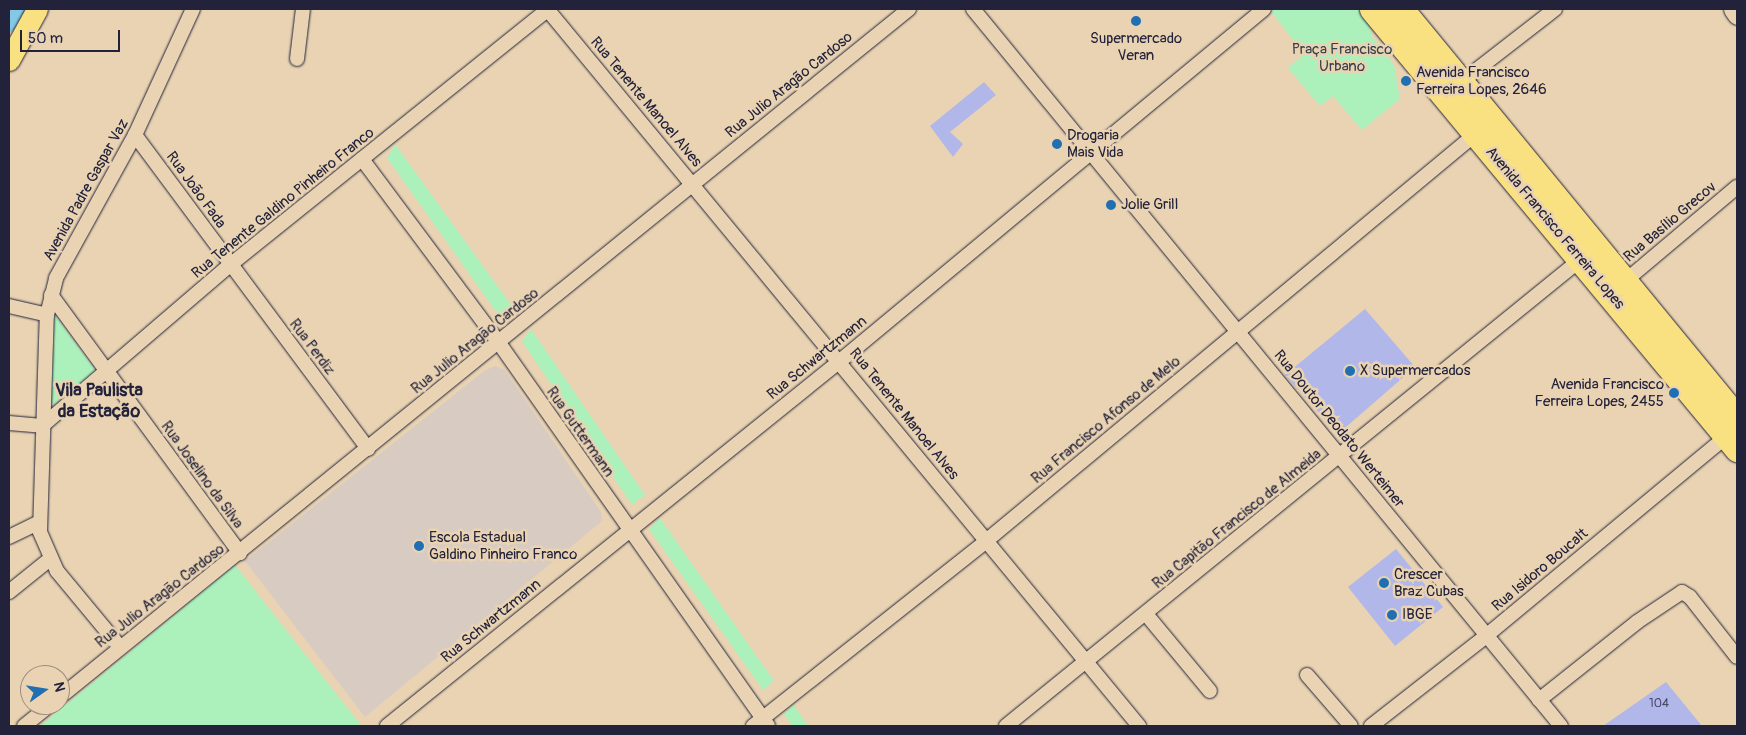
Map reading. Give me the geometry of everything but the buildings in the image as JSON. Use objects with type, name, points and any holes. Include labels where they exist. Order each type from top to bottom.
[{"type":"highway","name":"Avenida Francisco Ferreira Lopes","points":[[1372,9],[1477,133],[1580,260],[1734,434]]},
{"type":"highway","name":"Avenida Francisco Ferreira Lopes","points":[[1401,9],[1624,282],[1734,434]]},
{"type":"main road","points":[[9,60],[36,9]]},
{"type":"main road","points":[[1733,9],[1737,16]]},
{"type":"street","name":"Avenida Padre Gaspar Vaz","points":[[50,559],[40,522],[47,315],[51,295],[70,249],[136,135],[193,9]]},
{"type":"street","points":[[297,59],[303,9]]},
{"type":"street","name":"Rua Tenente Manoel Alves","points":[[547,9],[840,361],[1139,726]]},
{"type":"street","name":"Rua Tenente Galdino Pinheiro Franco","points":[[42,426],[230,264],[547,9]]},
{"type":"street","name":"Rua Julio Aragão Cardoso","points":[[70,689],[240,553],[909,9]]},
{"type":"street","name":"Rua Doutor Deodato Werteimer","points":[[973,9],[1561,726]]},
{"type":"street","name":"Rua Schwartzmann","points":[[387,726],[840,361],[1264,9]]},
{"type":"street","points":[[1461,82],[1554,9]]},
{"type":"street","name":"Rua Francisco Afonso de Melo","points":[[761,724],[986,541],[1477,133]]},
{"type":"street","name":"Rua João Fada","points":[[136,135],[230,264]]},
{"type":"street","name":"Rua Guttermann","points":[[362,159],[499,343],[761,724]]},
{"type":"street","name":"Rua Basílio Grecov","points":[[1624,282],[1737,187]]},
{"type":"street","name":"Rua Capitão Francisco de Almeida","points":[[1006,726],[1580,260]]},
{"type":"street","name":"Rua Perdiz","points":[[230,264],[368,449]]},
{"type":"street","name":"Rua Joselino da Silva","points":[[51,295],[240,553]]},
{"type":"street","points":[[9,306],[47,315]]},
{"type":"street","points":[[9,423],[42,426]]},
{"type":"street","name":"Rua Isidoro Boucalt","points":[[1372,726],[1486,636],[1734,434]]},
{"type":"street","points":[[9,537],[40,522]]},
{"type":"street","points":[[9,592],[50,559],[120,647]]},
{"type":"street","points":[[1539,700],[1637,622],[1682,592],[1690,597],[1737,657]]},
{"type":"street","points":[[1146,614],[1210,691]]},
{"type":"street","points":[[1307,675],[1352,726]]},
{"type":"street","points":[[24,726],[38,715]]},
{"type":"shaded area","name":"Escola Estadual Galdino Pinheiro Franco","points":[[495,366],[505,370],[601,512],[602,521],[365,717],[245,561],[484,371]]},
{"type":"green space","name":"Praça Francisco Urbano","points":[[1269,9],[1360,9],[1366,15],[1372,36],[1394,65],[1400,99],[1362,130],[1333,96],[1320,106],[1288,68],[1304,54]]},
{"type":"green space","points":[[395,144],[511,305],[504,314],[497,313],[387,158]]},
{"type":"green space","points":[[52,311],[96,371],[49,408]]},
{"type":"green space","points":[[531,329],[645,495],[632,505],[522,341]]},
{"type":"green space","points":[[660,518],[774,681],[763,690],[649,529]]},
{"type":"green space","points":[[235,565],[360,724],[357,726],[40,726],[53,715],[70,715],[70,701]]},
{"type":"green space","points":[[793,704],[808,726],[793,726],[784,715]]},
{"type":"waterway","points":[[9,20],[15,9]]},
{"type":"place","name":"Supermercado Veran","points":[[1136,21]]},
{"type":"place","name":"Avenida Francisco Ferreira Lopes, 2646","points":[[1406,81]]},
{"type":"place","name":"Drogaria Mais Vida","points":[[1057,144]]},
{"type":"place","name":"Jolie Grill","points":[[1111,205]]},
{"type":"place","name":"X Supermercados","points":[[1350,371]]},
{"type":"place","name":"Avenida Francisco Ferreira Lopes, 2455","points":[[1674,393]]},
{"type":"place","name":"Escola Estadual Galdino Pinheiro Franco","points":[[419,546]]},
{"type":"place","name":"Crescer Braz Cubas","points":[[1384,583]]},
{"type":"place","name":"IBGE","points":[[1392,615]]},
{"type":"district","name":"Vila Paulista da Estação","points":[[99,402]]}]
